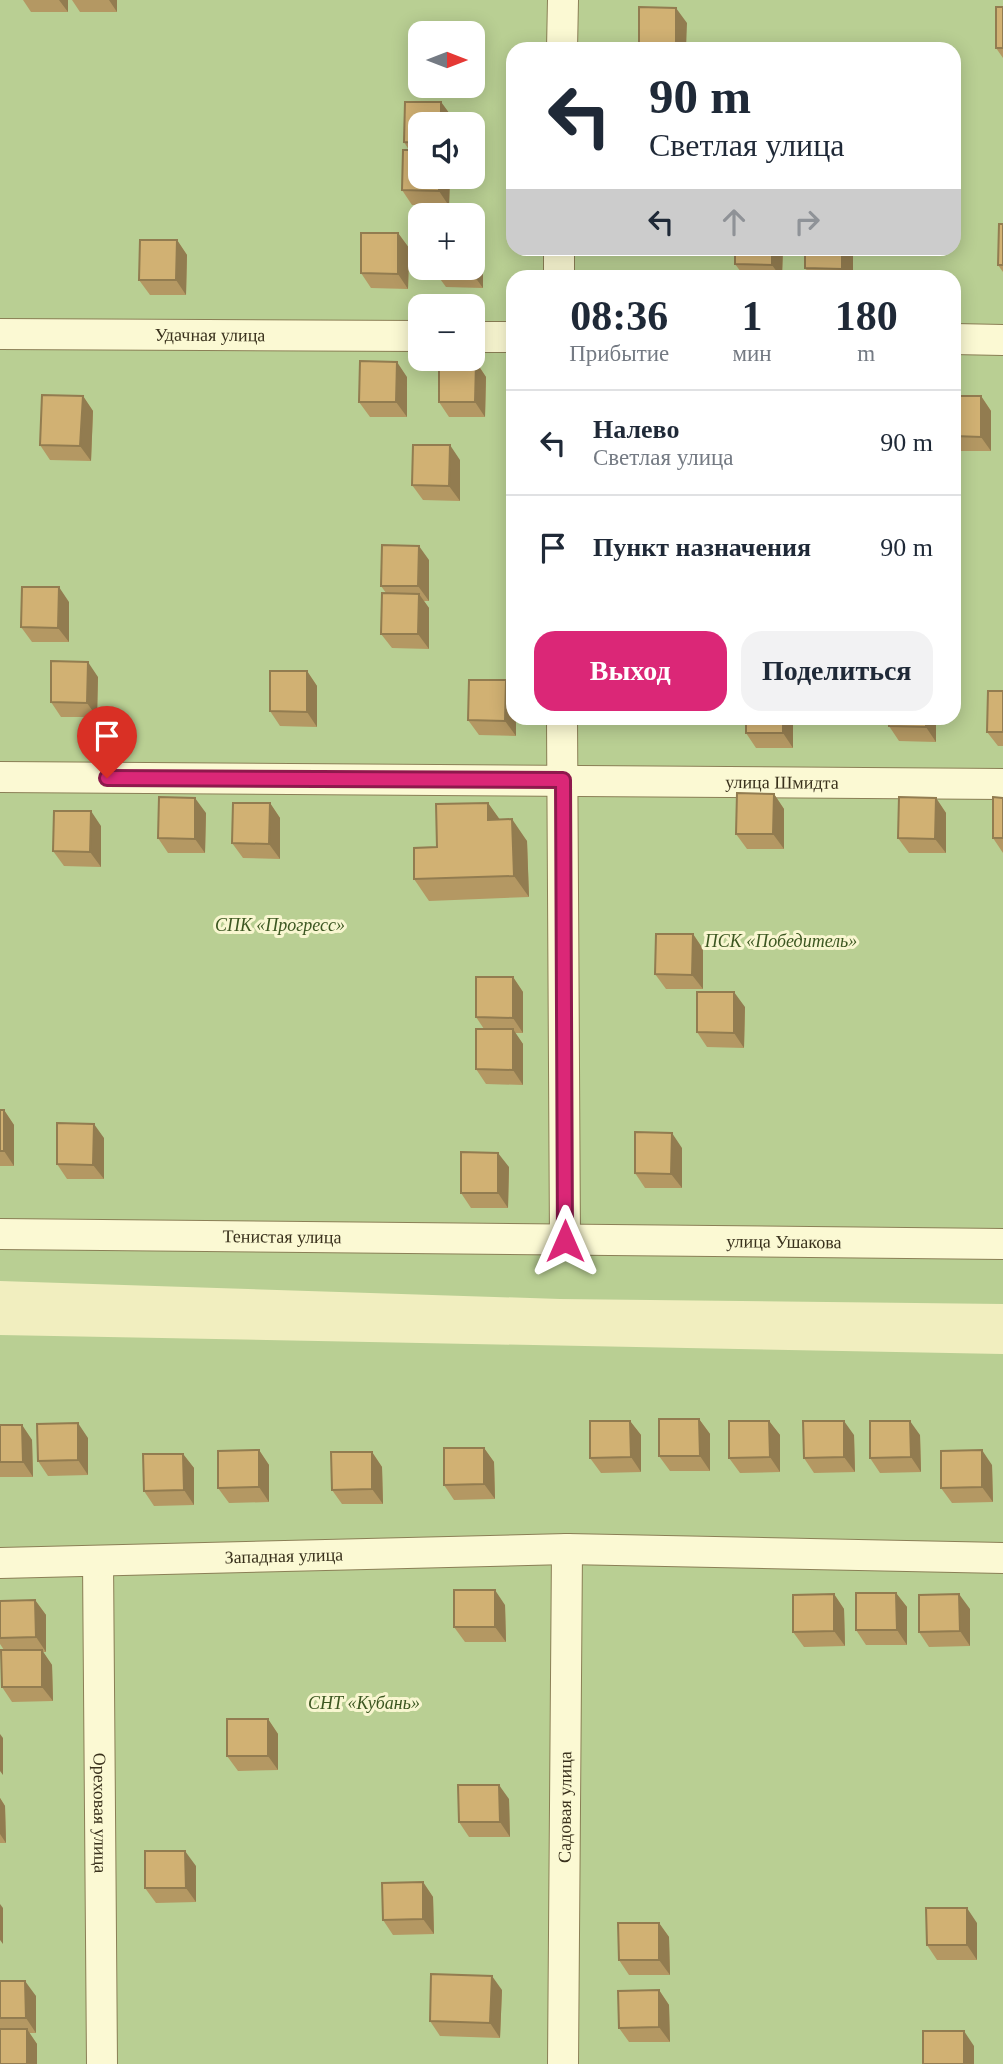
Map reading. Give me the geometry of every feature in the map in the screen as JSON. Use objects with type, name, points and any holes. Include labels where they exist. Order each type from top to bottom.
[{"type":"street","points":[[562,42],[563,0]]},
{"type":"street","name":"Удачная улица","points":[[0,334],[408,336]]},
{"type":"street","points":[[485,337],[506,337]]},
{"type":"street","points":[[961,339],[1003,340]]},
{"type":"street","points":[[562,725],[565,1241]]},
{"type":"street","name":"улица Шмидта","points":[[0,777],[1003,784]]},
{"type":"street","name":"Тенистая улица","points":[[0,1234],[565,1241]]},
{"type":"street","name":"улица Ушакова","points":[[565,1241],[1003,1244]]},
{"type":"street","name":"Западная улица","points":[[0,1563],[567,1549],[1003,1558]]},
{"type":"street","name":"Садовая улица","points":[[563,2064],[567,1549]]},
{"type":"street","name":"Ореховая улица","points":[[98,1561],[102,2064]]},
{"type":"green space","name":"СПК «Прогресс»","points":[[0,0],[1003,0],[1003,1304],[560,1299],[0,1281]]},
{"type":"green space","name":"СНТ «Кубань»","points":[[0,1335],[1003,1354],[1003,2064],[0,2064]]},
{"type":"building","points":[[639,7],[676,8],[676,42],[639,42]]},
{"type":"building","points":[[996,7],[1003,7],[1003,48],[996,48]]},
{"type":"building","points":[[405,102],[441,102],[441,112],[408,112],[408,142],[404,142]]},
{"type":"building","points":[[403,150],[408,150],[408,189],[439,191],[402,190]]},
{"type":"building","points":[[999,224],[1003,224],[1003,265],[998,265]]},
{"type":"building","points":[[361,233],[398,233],[398,274],[361,273]]},
{"type":"building","points":[[140,240],[177,240],[176,280],[139,280]]},
{"type":"building","points":[[735,256],[772,256],[772,265],[735,264]]},
{"type":"building","points":[[805,256],[842,256],[842,269],[805,268]]},
{"type":"building","points":[[360,361],[397,362],[396,402],[359,402]]},
{"type":"building","points":[[439,371],[476,371],[475,402],[439,402]]},
{"type":"building","points":[[42,395],[83,396],[80,446],[40,445]]},
{"type":"building","points":[[961,396],[981,396],[981,437],[961,436]]},
{"type":"building","points":[[413,445],[450,445],[449,486],[412,485]]},
{"type":"building","points":[[382,545],[419,546],[418,586],[381,586]]},
{"type":"building","points":[[22,587],[59,587],[58,628],[21,627]]},
{"type":"building","points":[[382,593],[419,594],[418,634],[381,634]]},
{"type":"building","points":[[51,661],[88,662],[87,703],[51,702]]},
{"type":"building","points":[[270,671],[307,671],[307,712],[270,711]]},
{"type":"building","points":[[469,680],[506,680],[505,721],[468,720]]},
{"type":"building","points":[[988,691],[1003,691],[1003,732],[987,732]]},
{"type":"building","points":[[746,725],[783,725],[783,733],[746,733]]},
{"type":"building","points":[[926,725],[926,727],[889,726]]},
{"type":"building","points":[[737,793],[774,794],[773,834],[736,834]]},
{"type":"building","points":[[159,797],[195,798],[195,839],[158,838]]},
{"type":"building","points":[[899,797],[936,798],[935,839],[898,838]]},
{"type":"building","points":[[993,797],[1003,798],[1003,838],[993,838]]},
{"type":"building","points":[[233,803],[270,803],[269,844],[232,843]]},
{"type":"building","points":[[488,803],[488,820],[512,819],[514,876],[414,879],[414,848],[437,847],[436,804]]},
{"type":"building","points":[[54,811],[91,811],[90,852],[53,851]]},
{"type":"building","points":[[656,934],[693,934],[692,975],[655,974]]},
{"type":"building","points":[[476,977],[513,977],[513,1018],[476,1017]]},
{"type":"building","points":[[697,992],[734,992],[734,1033],[697,1032]]},
{"type":"building","points":[[476,1029],[513,1029],[513,1070],[476,1069]]},
{"type":"building","points":[[0,1110],[4,1110],[4,1151],[0,1151]]},
{"type":"building","points":[[57,1123],[94,1124],[93,1165],[57,1164]]},
{"type":"building","points":[[635,1132],[672,1133],[671,1174],[635,1173]]},
{"type":"building","points":[[461,1152],[498,1153],[498,1193],[461,1193]]},
{"type":"building","points":[[659,1419],[699,1419],[700,1456],[659,1456]]},
{"type":"building","points":[[590,1421],[630,1421],[631,1457],[590,1458]]},
{"type":"building","points":[[729,1421],[769,1421],[770,1457],[729,1458]]},
{"type":"building","points":[[803,1421],[844,1421],[844,1457],[804,1458]]},
{"type":"building","points":[[870,1421],[910,1421],[911,1457],[870,1458]]},
{"type":"building","points":[[78,1423],[78,1460],[38,1461],[37,1424]]},
{"type":"building","points":[[0,1425],[22,1425],[23,1462],[0,1462]]},
{"type":"building","points":[[444,1448],[484,1448],[484,1484],[444,1485]]},
{"type":"building","points":[[259,1450],[259,1487],[218,1488],[218,1451]]},
{"type":"building","points":[[982,1450],[982,1487],[941,1488],[941,1451]]},
{"type":"building","points":[[331,1452],[372,1452],[372,1489],[332,1490]]},
{"type":"building","points":[[143,1454],[183,1454],[184,1490],[144,1491]]},
{"type":"building","points":[[454,1590],[495,1590],[495,1627],[454,1627]]},
{"type":"building","points":[[856,1593],[896,1593],[897,1630],[856,1630]]},
{"type":"building","points":[[834,1594],[834,1631],[793,1632],[793,1595]]},
{"type":"building","points":[[959,1594],[960,1631],[919,1632],[919,1595]]},
{"type":"building","points":[[35,1600],[36,1637],[0,1638],[0,1601]]},
{"type":"building","points":[[1,1650],[42,1650],[42,1687],[2,1687]]},
{"type":"building","points":[[227,1719],[268,1719],[268,1756],[227,1756]]},
{"type":"building","points":[[458,1785],[499,1785],[500,1822],[459,1822]]},
{"type":"building","points":[[145,1851],[185,1851],[186,1888],[145,1888]]},
{"type":"building","points":[[423,1882],[423,1919],[383,1920],[382,1883]]},
{"type":"building","points":[[926,1908],[967,1908],[967,1945],[927,1945]]},
{"type":"building","points":[[618,1923],[659,1923],[659,1960],[619,1960]]},
{"type":"building","points":[[431,1974],[492,1976],[490,2023],[430,2021]]},
{"type":"building","points":[[0,1981],[25,1981],[26,2018],[0,2018]]},
{"type":"building","points":[[659,1990],[659,2027],[619,2028],[618,1991]]},
{"type":"building","points":[[0,2029],[27,2029],[27,2064],[0,2064]]},
{"type":"building","points":[[923,2031],[964,2031],[964,2064],[923,2064]]},
{"type":"route","points":[[107,778],[563,780],[565,1241]]},
{"type":"park label","name":"ПСК «Победитель»","points":[[781,941]]}]
